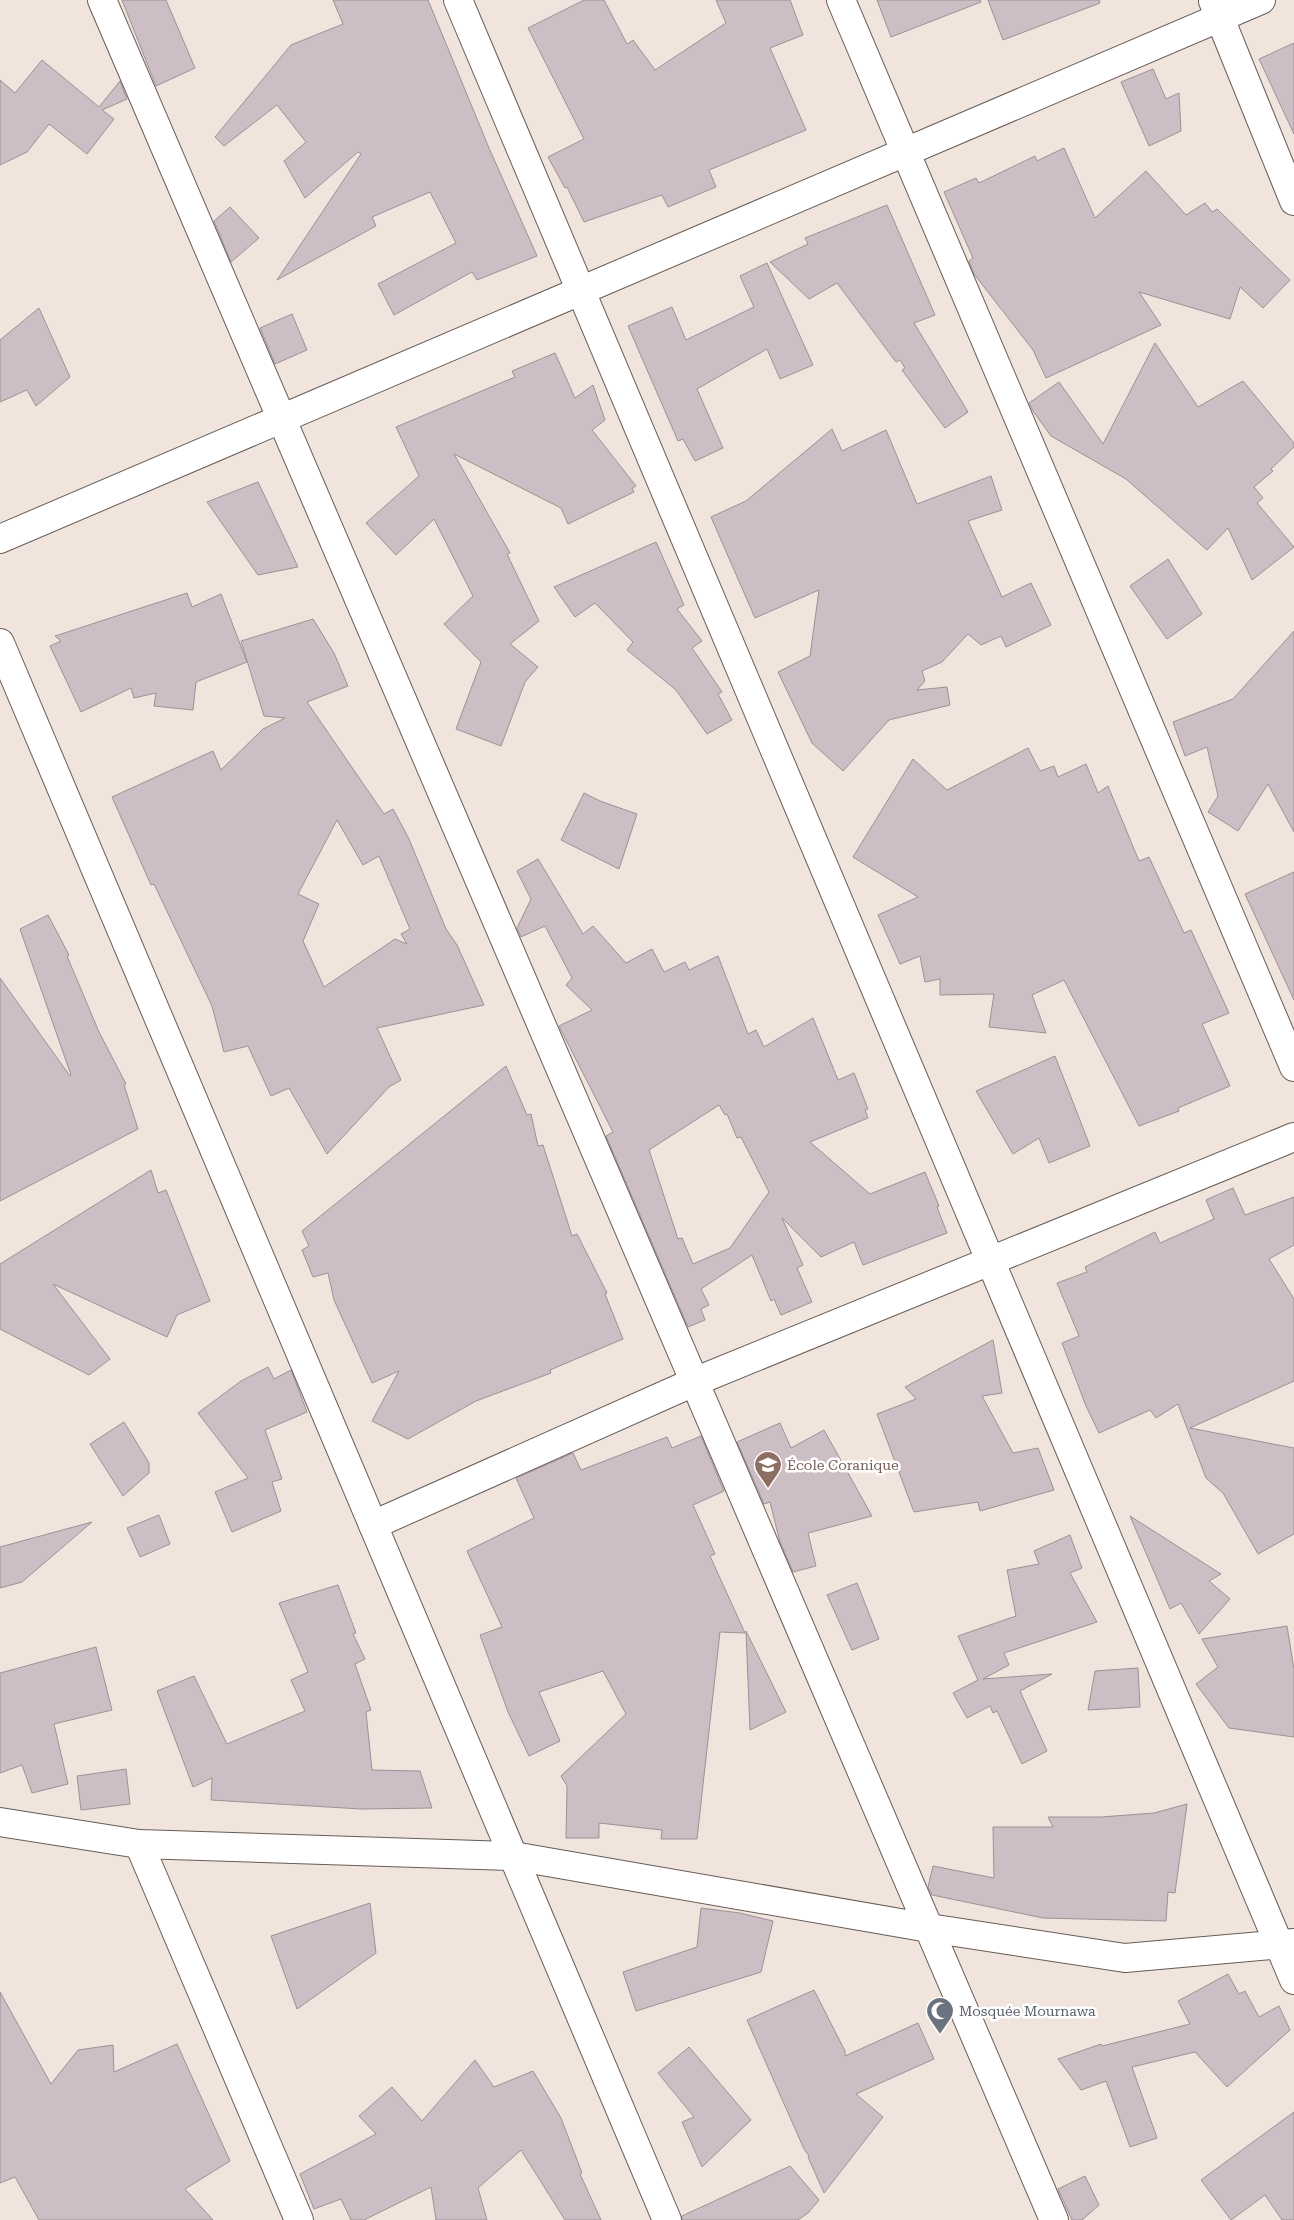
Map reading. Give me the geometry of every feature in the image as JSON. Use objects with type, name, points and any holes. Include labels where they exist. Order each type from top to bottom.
[{"type":"street","points":[[102,0],[1054,2220]]},
{"type":"street","points":[[458,0],[990,1261],[1287,1944],[1294,1980]]},
{"type":"street","points":[[841,0],[1294,1067]]},
{"type":"street","points":[[0,539],[906,152],[1216,9],[1261,0]]},
{"type":"street","points":[[1216,9],[1294,201]]},
{"type":"street","points":[[0,643],[667,2220]]},
{"type":"street","points":[[373,1525],[694,1382],[1294,1137]]},
{"type":"street","points":[[0,1822],[139,1844],[513,1856],[929,1928],[1125,1958],[1287,1944]]},
{"type":"street","points":[[139,1844],[299,2220]]},
{"type":"building","points":[[122,0],[166,0],[195,68],[156,86]]},
{"type":"building","points":[[333,0],[428,0],[489,148],[537,256],[477,280],[472,272],[394,315],[378,284],[456,243],[430,192],[372,217],[376,226],[277,280],[361,154],[358,152],[305,198],[284,161],[306,142],[277,105],[224,146],[215,137],[291,45],[343,24]]},
{"type":"building","points":[[584,0],[604,0],[627,44],[633,40],[655,70],[726,23],[716,0],[790,0],[803,35],[770,48],[806,130],[709,170],[716,187],[668,207],[662,195],[584,222],[567,187],[565,188],[548,157],[584,139],[528,28]]},
{"type":"building","points":[[877,0],[980,0],[981,2],[891,37]]},
{"type":"building","points":[[988,0],[1099,0],[1100,3],[1003,40]]},
{"type":"building","points":[[1294,43],[1294,134],[1259,59]]},
{"type":"building","points":[[42,60],[99,107],[120,81],[127,99],[102,110],[114,119],[87,154],[49,124],[27,152],[0,165],[0,80],[15,93]]},
{"type":"building","points":[[1153,69],[1166,99],[1179,93],[1181,131],[1149,146],[1121,82]]},
{"type":"building","points":[[1064,148],[1095,218],[1146,171],[1186,215],[1205,203],[1212,212],[1217,209],[1290,280],[1263,308],[1240,287],[1230,319],[1139,292],[1161,325],[1046,378],[1033,350],[974,274],[969,261],[973,258],[944,192],[976,178],[979,183],[1035,156],[1037,161]]},
{"type":"building","points":[[887,205],[935,315],[914,323],[968,412],[945,428],[902,370],[905,368],[900,360],[896,362],[837,283],[809,299],[770,262],[808,244],[805,238]]},
{"type":"building","points":[[230,207],[259,238],[231,262],[214,221]]},
{"type":"building","points":[[767,263],[813,365],[780,379],[767,349],[697,389],[723,448],[695,461],[683,439],[678,441],[628,326],[672,307],[686,340],[754,307],[740,276]]},
{"type":"building","points":[[39,308],[70,377],[36,406],[27,390],[0,402],[0,340]]},
{"type":"building","points":[[292,314],[307,350],[275,364],[260,328]]},
{"type":"building","points":[[1155,343],[1198,407],[1243,381],[1294,443],[1294,447],[1271,469],[1273,471],[1254,487],[1263,498],[1257,503],[1294,547],[1252,580],[1228,528],[1207,550],[1126,479],[1051,436],[1029,403],[1059,382],[1103,444]]},
{"type":"building","points":[[555,353],[575,398],[593,385],[605,420],[592,430],[636,486],[632,488],[634,492],[568,524],[561,508],[454,454],[510,553],[507,554],[539,621],[510,644],[538,667],[525,682],[501,746],[456,729],[481,662],[444,624],[473,596],[434,519],[396,555],[366,523],[419,476],[396,427],[515,377],[512,371]]},
{"type":"building","points":[[832,429],[842,451],[886,430],[917,504],[991,476],[1002,510],[968,521],[1002,597],[1031,583],[1051,625],[1006,647],[1001,636],[981,645],[968,634],[942,662],[922,671],[925,681],[917,690],[947,687],[950,705],[889,720],[843,771],[812,743],[778,672],[810,656],[819,590],[755,618],[711,517],[746,501]]},
{"type":"building","points":[[258,482],[298,567],[258,575],[207,502]]},
{"type":"building","points":[[656,542],[684,605],[677,609],[702,641],[692,648],[722,692],[718,694],[732,720],[707,734],[676,690],[627,650],[633,642],[595,603],[575,617],[554,587]]},
{"type":"building","points":[[1168,559],[1202,614],[1167,639],[1130,586]]},
{"type":"building","points":[[187,593],[192,607],[221,594],[247,662],[196,682],[193,710],[154,706],[156,693],[134,698],[131,688],[81,712],[50,646],[61,641],[55,636]]},
{"type":"building","points":[[313,619],[334,653],[348,686],[307,702],[384,814],[393,809],[409,839],[446,929],[457,945],[484,1005],[377,1028],[401,1080],[389,1087],[327,1154],[289,1088],[271,1096],[248,1046],[224,1052],[212,1006],[154,884],[151,885],[112,797],[213,751],[221,770],[263,729],[285,718],[264,716],[241,641]],"holes":[[[337,820],[363,865],[379,856],[410,929],[401,934],[407,944],[395,939],[324,987],[303,941],[319,904],[298,894]]]},
{"type":"building","points":[[1294,631],[1294,832],[1268,784],[1238,831],[1208,812],[1218,796],[1207,747],[1185,756],[1173,722],[1233,699]]},
{"type":"building","points":[[1028,748],[1040,771],[1054,766],[1058,777],[1086,764],[1098,793],[1108,786],[1139,861],[1149,857],[1184,933],[1191,930],[1229,1013],[1202,1024],[1230,1086],[1178,1108],[1179,1111],[1139,1126],[1064,980],[1032,995],[1046,1033],[989,1027],[994,994],[940,995],[940,979],[925,982],[920,956],[900,964],[878,915],[918,897],[853,857],[913,759],[947,790]]},
{"type":"building","points":[[584,793],[600,801],[637,814],[619,869],[561,840]]},
{"type":"building","points":[[538,859],[583,934],[593,926],[626,963],[652,949],[664,972],[685,962],[689,970],[718,956],[748,1034],[756,1030],[764,1047],[813,1018],[838,1080],[854,1073],[868,1109],[865,1110],[868,1118],[810,1142],[870,1194],[925,1172],[939,1206],[937,1207],[947,1233],[863,1265],[854,1242],[821,1257],[782,1218],[803,1265],[797,1268],[812,1302],[781,1315],[774,1299],[771,1301],[752,1255],[701,1289],[709,1305],[701,1309],[705,1320],[688,1327],[606,1136],[613,1132],[559,1026],[592,1010],[566,985],[572,978],[545,926],[521,937],[517,928],[531,899],[517,871]],"holes":[[[719,1105],[725,1115],[727,1114],[737,1138],[741,1137],[769,1192],[730,1248],[693,1264],[682,1238],[678,1239],[649,1150]]]},
{"type":"building","points":[[1294,872],[1294,1000],[1245,894]]},
{"type":"building","points":[[48,915],[69,955],[67,956],[99,1032],[126,1084],[124,1085],[138,1129],[0,1201],[0,978],[71,1075],[20,929]]},
{"type":"building","points":[[1055,1056],[1090,1146],[1049,1163],[1039,1138],[1013,1154],[976,1091]]},
{"type":"building","points":[[506,1066],[527,1115],[531,1114],[538,1146],[543,1145],[572,1236],[577,1234],[607,1293],[605,1294],[623,1339],[550,1370],[551,1373],[476,1401],[408,1439],[372,1421],[399,1371],[372,1383],[334,1300],[328,1273],[313,1277],[302,1250],[309,1246],[302,1231]]},
{"type":"building","points":[[151,1170],[158,1193],[166,1190],[210,1301],[177,1315],[167,1337],[53,1284],[110,1359],[89,1375],[0,1329],[0,1264]]},
{"type":"building","points":[[1233,1188],[1245,1215],[1294,1197],[1294,1245],[1269,1259],[1294,1299],[1294,1381],[1190,1428],[1294,1448],[1294,1534],[1258,1554],[1223,1493],[1206,1478],[1178,1404],[1156,1418],[1150,1410],[1099,1433],[1086,1406],[1062,1343],[1079,1336],[1057,1283],[1087,1272],[1085,1267],[1155,1232],[1160,1243],[1214,1219],[1206,1200]]},
{"type":"building","points":[[993,1340],[1002,1393],[982,1396],[1013,1453],[1038,1448],[1054,1490],[980,1511],[978,1502],[914,1512],[877,1414],[916,1399],[905,1387]]},
{"type":"building","points":[[268,1367],[274,1379],[291,1370],[307,1412],[265,1430],[282,1479],[272,1482],[281,1511],[232,1532],[215,1492],[248,1478],[198,1413],[241,1381]]},
{"type":"building","points":[[124,1422],[149,1463],[149,1473],[123,1496],[90,1444]]},
{"type":"building","points":[[780,1423],[791,1448],[824,1430],[872,1516],[808,1533],[816,1566],[793,1572],[780,1542],[770,1502],[764,1504],[737,1442]]},
{"type":"building","points":[[701,1436],[724,1491],[693,1505],[715,1554],[710,1556],[745,1633],[720,1632],[697,1839],[661,1839],[662,1830],[599,1823],[599,1838],[566,1838],[567,1786],[561,1776],[626,1714],[603,1671],[539,1692],[560,1741],[529,1756],[508,1712],[480,1635],[502,1627],[467,1551],[534,1518],[516,1478],[573,1453],[581,1470],[667,1437],[672,1448]]},
{"type":"building","points":[[159,1515],[170,1544],[140,1557],[127,1528]]},
{"type":"building","points":[[1130,1516],[1221,1574],[1209,1581],[1230,1599],[1199,1634],[1181,1603],[1170,1609]]},
{"type":"building","points":[[92,1522],[22,1582],[0,1588],[0,1547]]},
{"type":"building","points":[[1070,1535],[1082,1568],[1070,1573],[1097,1622],[1004,1653],[1009,1665],[983,1679],[1052,1674],[1020,1691],[1047,1751],[1022,1764],[997,1711],[993,1713],[990,1706],[967,1718],[953,1693],[978,1680],[958,1636],[1016,1616],[1007,1570],[1039,1564],[1034,1551]]},
{"type":"building","points":[[857,1583],[879,1639],[852,1650],[827,1595]]},
{"type":"building","points":[[338,1585],[356,1633],[353,1634],[365,1659],[355,1664],[371,1710],[366,1712],[372,1770],[420,1771],[432,1808],[361,1809],[211,1800],[212,1778],[193,1787],[157,1691],[194,1676],[227,1744],[305,1711],[291,1680],[308,1672],[279,1603]]},
{"type":"building","points":[[1287,1626],[1294,1669],[1294,1737],[1229,1728],[1196,1684],[1218,1667],[1202,1639]]},
{"type":"building","points":[[746,1631],[786,1712],[750,1730]]},
{"type":"building","points":[[96,1647],[112,1710],[54,1724],[68,1784],[32,1793],[22,1765],[0,1773],[0,1673]]},
{"type":"building","points":[[1138,1668],[1140,1707],[1088,1710],[1095,1671]]},
{"type":"building","points":[[126,1769],[130,1804],[81,1810],[77,1776]]},
{"type":"building","points":[[1187,1804],[1175,1893],[1168,1892],[1166,1921],[1043,1918],[932,1895],[928,1887],[933,1866],[994,1878],[993,1827],[1053,1827],[1048,1817],[1101,1817],[1154,1813]]},
{"type":"building","points":[[370,1903],[376,1953],[297,2009],[271,1936]]},
{"type":"building","points":[[701,1908],[740,1913],[773,1921],[761,1972],[636,2011],[623,1972],[697,1947]]},
{"type":"building","points":[[1228,1974],[1239,1994],[1245,1991],[1259,2017],[1279,2006],[1290,2030],[1227,2087],[1195,2052],[1132,2067],[1157,2138],[1130,2147],[1106,2081],[1081,2090],[1058,2059],[1101,2044],[1102,2046],[1190,2024],[1178,2001]]},
{"type":"building","points":[[814,1990],[845,2051],[845,2056],[918,2023],[934,2059],[856,2094],[883,2117],[824,2193],[747,2020]]},
{"type":"building","points":[[0,1992],[51,2084],[78,2050],[113,2045],[114,2072],[177,2044],[230,2161],[185,2189],[213,2220],[39,2220],[15,2177],[0,2183]]},
{"type":"building","points":[[689,2047],[751,2120],[702,2167],[682,2122],[694,2117],[658,2073]]},
{"type":"building","points":[[475,2060],[494,2087],[533,2071],[561,2118],[582,2173],[580,2174],[601,2220],[565,2220],[521,2150],[478,2188],[487,2220],[436,2220],[431,2187],[364,2220],[351,2220],[341,2199],[314,2209],[300,2174],[376,2134],[359,2116],[392,2087],[422,2121]]},
{"type":"building","points":[[1294,2112],[1294,2220],[1282,2220],[1265,2195],[1231,2220],[1201,2180]]},
{"type":"building","points":[[790,2166],[819,2200],[808,2213],[798,2220],[682,2220],[682,2216]]},
{"type":"building","points":[[1085,2176],[1099,2205],[1082,2220],[1072,2220],[1058,2189]]},
{"type":"place","name":"École Coranique","points":[[768,1489]]},
{"type":"place","name":"Mosquée Mournawa","points":[[940,2035]]}]
